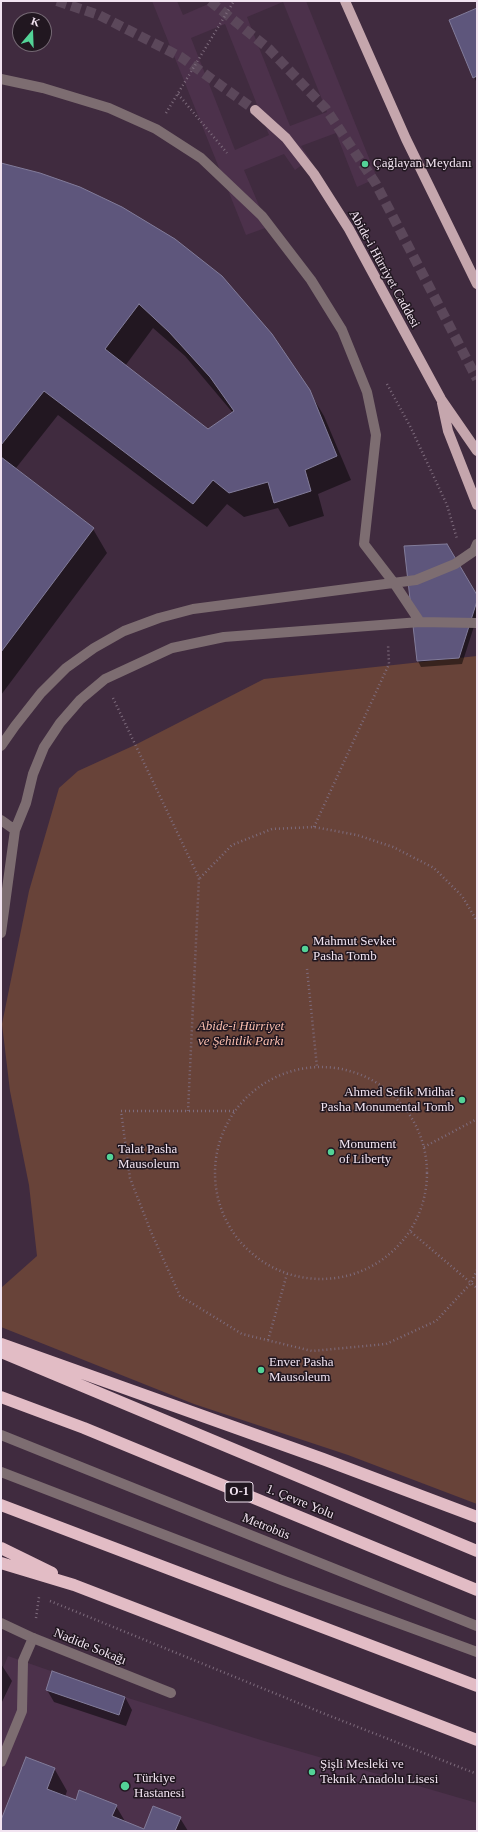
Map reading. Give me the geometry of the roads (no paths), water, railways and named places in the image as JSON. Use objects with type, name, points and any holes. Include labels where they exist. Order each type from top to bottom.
[{"type":"highway","points":[[1,1344],[324,1459],[477,1517]]},
{"type":"highway","points":[[1,1352],[477,1551]]},
{"type":"highway","name":"1. Çevre Yolu","points":[[1,1397],[84,1428],[477,1590]]},
{"type":"highway","points":[[1,1505],[477,1686]]},
{"type":"highway","points":[[1,1548],[74,1585]]},
{"type":"highway","points":[[1,1563],[74,1585],[477,1740]]},
{"type":"main road","points":[[345,1],[406,139],[477,284]]},
{"type":"main road","name":"Abide-i Hürriyet Caddesi","points":[[255,110],[286,138],[314,174],[349,229],[442,399],[477,451]]},
{"type":"main road","points":[[442,399],[448,431],[458,460],[477,505]]},
{"type":"street","points":[[1,79],[43,88],[109,108],[156,129],[201,158],[262,216],[311,280],[342,330],[367,392],[376,435],[364,544],[394,583],[420,622]]},
{"type":"street","points":[[1,746],[41,693],[66,668],[94,648],[124,631],[159,618],[193,609],[416,580],[455,564],[474,551],[477,544]]},
{"type":"street","points":[[1,933],[15,830],[26,803],[33,774],[44,747],[60,722],[80,700],[105,679],[172,648],[224,637],[420,622],[477,623]]},
{"type":"street","points":[[1,820],[15,830]]},
{"type":"street","name":"Metrobüs","points":[[1,1435],[477,1626]]},
{"type":"street","points":[[1,1472],[284,1581],[477,1652]]},
{"type":"street","name":"Nadide Sokağı","points":[[1,1622],[33,1638],[171,1693]]},
{"type":"street","points":[[1,1762],[22,1711],[23,1661],[33,1638]]},
{"type":"tunnel","points":[[57,1],[99,15],[181,57],[255,110]]},
{"type":"tunnel","points":[[210,1],[269,49],[326,109],[376,184],[477,379]]},
{"type":"place","name":"Çağlayan Meydanı","points":[[365,164]]},
{"type":"place","name":"Mahmut Sevket Pasha Tomb","points":[[305,949]]},
{"type":"place","name":"Ahmed Sefik Midhat Pasha Monumental Tomb","points":[[462,1100]]},
{"type":"place","name":"Monument of Liberty","points":[[331,1152]]},
{"type":"place","name":"Talat Pasha Mausoleum","points":[[110,1157]]},
{"type":"place","name":"Enver Pasha Mausoleum","points":[[261,1370]]},
{"type":"place","name":"Şişli Mesleki ve Teknik Anadolu Lisesi","points":[[312,1772]]},
{"type":"place","name":"Türkiye Hastanesi","points":[[125,1786]]},
{"type":"park label","name":"Abide-i Hürriyet ve Şehitlik Parkı","points":[[241,1034]]}]
